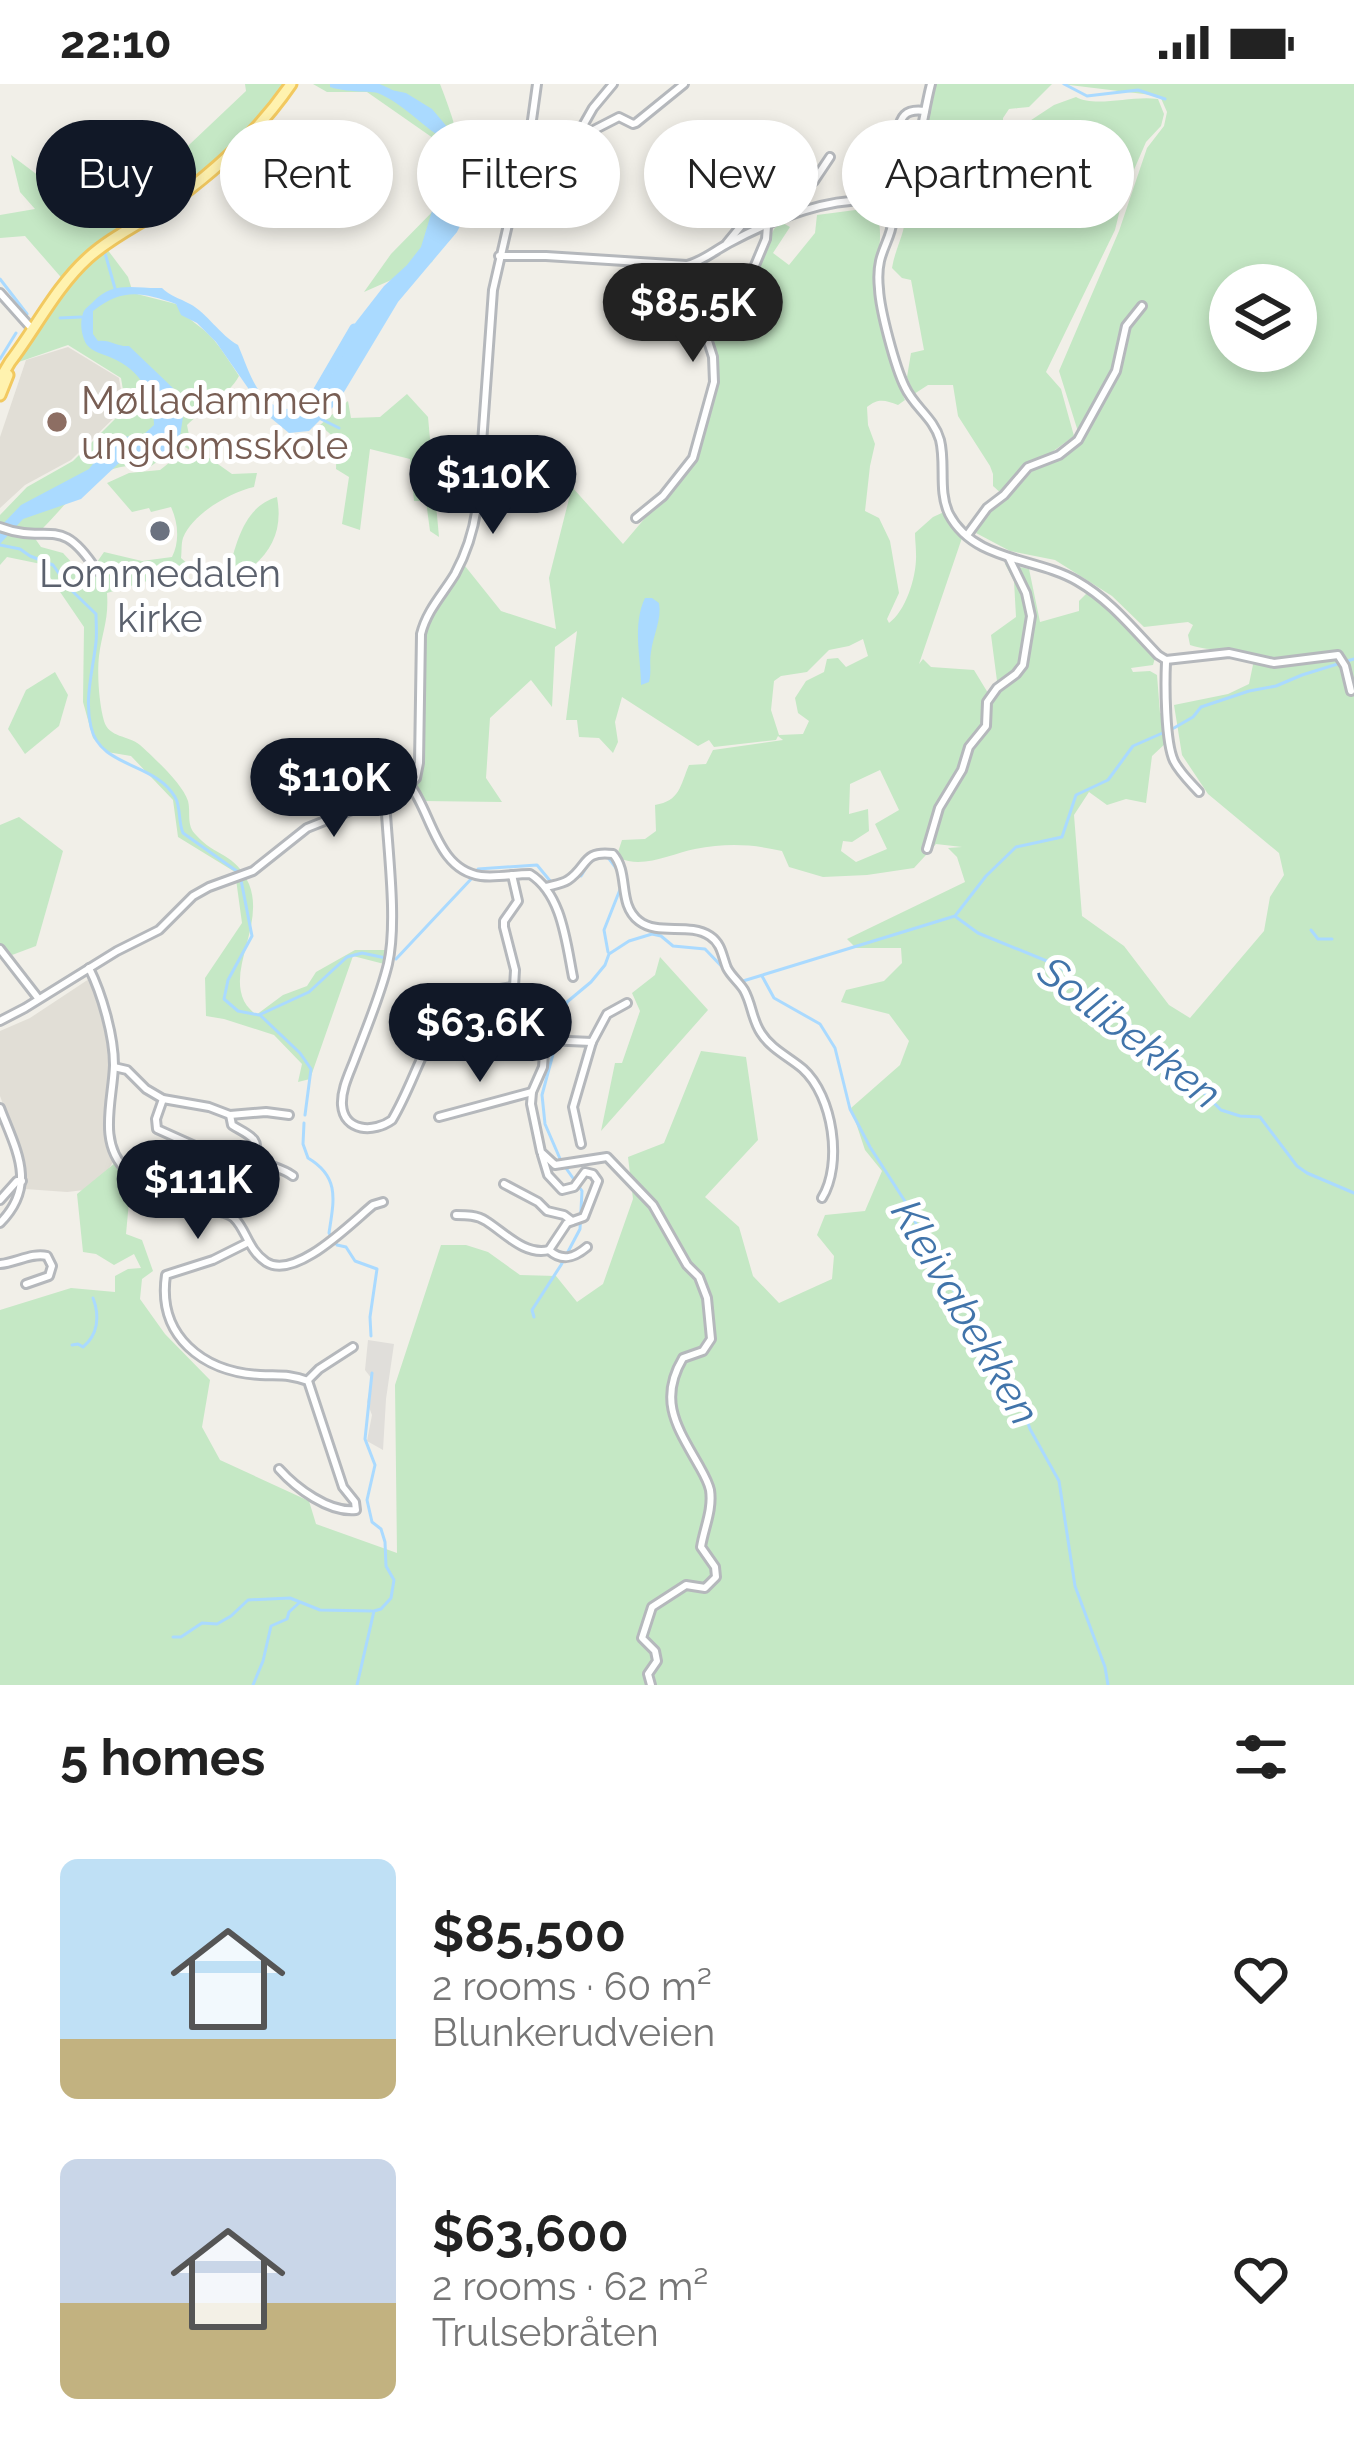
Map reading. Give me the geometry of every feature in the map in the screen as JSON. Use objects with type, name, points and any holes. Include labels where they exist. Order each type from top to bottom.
[{"type":"main road","points":[[0,379],[84,262],[205,176],[262,121],[290,84]]},
{"type":"main road","points":[[0,395],[20,349]]},
{"type":"street","points":[[0,1021],[159,930],[201,890],[253,871],[308,828],[385,797],[416,778],[424,623],[461,561],[476,512],[490,314],[537,84]]},
{"type":"street","points":[[613,84],[586,119],[580,130],[584,135],[619,117],[636,123],[683,84]]},
{"type":"street","points":[[924,120],[931,84]]},
{"type":"street","points":[[902,120],[916,109],[926,112]]},
{"type":"street","points":[[818,175],[830,157]]},
{"type":"street","points":[[726,244],[739,228]]},
{"type":"street","points":[[499,256],[687,265],[762,228]]},
{"type":"street","points":[[636,518],[658,501],[693,458],[714,382],[706,319],[716,299],[753,270],[767,228]]},
{"type":"street","points":[[892,228],[879,264],[882,310],[905,387],[930,418],[940,440],[947,508],[955,523],[985,548],[1059,571],[1100,596],[1166,660],[1229,653],[1274,663],[1341,660],[1351,691]]},
{"type":"street","points":[[0,293],[33,330]]},
{"type":"street","points":[[968,534],[1028,467],[1059,455],[1078,440],[1116,371],[1126,326],[1142,306]]},
{"type":"street","points":[[0,527],[25,534],[62,535],[85,552],[97,571]]},
{"type":"street","points":[[927,849],[939,808],[962,770],[969,747],[986,726],[987,702],[1023,665],[1030,602],[1009,558]]},
{"type":"street","points":[[1166,660],[1175,764],[1199,793]]},
{"type":"street","points":[[410,785],[421,799],[439,844],[458,867],[472,874],[530,874],[551,886],[573,977]]},
{"type":"street","points":[[385,797],[391,950],[344,1089],[343,1112],[348,1120],[365,1129],[392,1120],[428,1041],[442,1022],[475,998],[514,987]]},
{"type":"street","points":[[551,886],[570,879],[591,856],[613,854],[636,919],[651,926],[685,927],[709,935],[721,948],[763,1036],[808,1075],[830,1121],[832,1172],[822,1198]]},
{"type":"street","points":[[512,875],[518,901],[503,927],[515,970],[514,987],[532,1025],[545,1040],[543,1067],[532,1093],[532,1119],[541,1152],[548,1175],[562,1190],[574,1187],[585,1172],[598,1178],[586,1215],[563,1227],[549,1250]]},
{"type":"street","points":[[0,949],[39,1000]]},
{"type":"street","points":[[88,968],[104,1004],[114,1067],[108,1124],[111,1142],[121,1164],[135,1177],[183,1208],[234,1218],[247,1243],[269,1264],[288,1266],[310,1256],[373,1204],[383,1202]]},
{"type":"street","points":[[581,1144],[572,1112],[592,1042],[607,1014],[627,1003]]},
{"type":"street","points":[[545,1040],[592,1042]]},
{"type":"street","points":[[114,1067],[127,1070],[146,1090],[163,1099],[230,1115],[289,1115]]},
{"type":"street","points":[[439,1117],[532,1093]]},
{"type":"street","points":[[163,1099],[156,1119],[158,1130],[197,1148],[252,1156],[293,1176]]},
{"type":"street","points":[[0,1108],[22,1180],[15,1205],[0,1223]]},
{"type":"street","points":[[230,1115],[232,1125],[254,1138],[252,1156]]},
{"type":"street","points":[[541,1152],[555,1166],[598,1156],[611,1159],[652,1205],[699,1277],[707,1298],[711,1339],[703,1351],[682,1358],[671,1383],[670,1408],[709,1485],[710,1505],[701,1544],[716,1577],[705,1588],[686,1585],[652,1607],[642,1633],[657,1656],[648,1674],[651,1685]]},
{"type":"street","points":[[0,1200],[22,1180]]},
{"type":"street","points":[[504,1184],[572,1221]]},
{"type":"street","points":[[456,1215],[483,1219],[535,1252],[549,1250],[559,1258],[587,1247]]},
{"type":"street","points":[[247,1243],[166,1275],[175,1331],[204,1361],[308,1381]]},
{"type":"street","points":[[0,1264],[47,1256],[52,1266],[49,1276],[26,1284]]},
{"type":"street","points":[[308,1381],[353,1347]]},
{"type":"street","points":[[279,1469],[306,1493],[346,1511],[356,1510],[308,1381]]},
{"type":"shaded area","name":"Mølladammen ungdomsskole","points":[[68,347],[119,378],[124,408],[71,460],[25,485],[0,508],[0,437],[26,360]]},
{"type":"shaded area","points":[[89,979],[97,994],[110,1059],[105,1132],[113,1162],[100,1182],[84,1190],[25,1189],[20,1150],[0,1096],[0,1031],[30,1018]]},
{"type":"shaded area","points":[[368,1340],[394,1344],[383,1450],[367,1441],[372,1415],[367,1402],[372,1379],[365,1370]]},
{"type":"green space","points":[[245,84],[291,84],[258,120],[220,120],[220,161],[196,180],[196,138],[246,91]]},
{"type":"green space","points":[[313,84],[440,84],[452,120],[417,120],[417,127],[367,92],[327,92]]},
{"type":"green space","points":[[935,84],[1052,84],[1029,107],[1009,109],[1003,120],[928,120]]},
{"type":"green space","points":[[1061,84],[1354,84],[1354,1685],[0,1685],[0,1310],[71,1288],[115,1292],[115,1276],[141,1268],[134,1254],[114,1265],[83,1252],[77,1194],[115,1163],[131,1180],[126,1234],[142,1240],[153,1271],[142,1279],[140,1299],[165,1334],[210,1380],[202,1427],[220,1460],[309,1501],[316,1524],[397,1553],[395,1385],[441,1245],[466,1245],[488,1252],[520,1275],[556,1276],[577,1302],[603,1284],[633,1199],[628,1157],[664,1143],[701,1051],[746,1057],[758,1140],[705,1197],[739,1227],[753,1276],[779,1303],[832,1279],[834,1256],[817,1235],[825,1215],[865,1211],[882,1171],[865,1150],[851,1108],[900,1065],[909,1041],[889,1014],[841,1002],[846,990],[884,981],[902,963],[901,948],[856,948],[847,939],[965,882],[957,857],[948,848],[962,847],[936,844],[914,868],[823,877],[789,867],[782,851],[749,846],[706,847],[647,861],[619,858],[622,840],[645,839],[656,831],[655,805],[674,796],[689,765],[706,764],[713,750],[783,740],[778,736],[776,740],[714,747],[709,740],[698,746],[622,697],[613,753],[599,738],[579,737],[577,720],[566,720],[577,631],[555,647],[552,707],[531,680],[490,718],[486,778],[502,802],[423,801],[410,785],[418,773],[421,634],[461,561],[501,611],[556,629],[549,578],[572,487],[623,544],[695,459],[717,379],[708,318],[716,299],[751,276],[775,228],[789,228],[773,253],[789,265],[818,228],[818,215],[842,212],[842,228],[880,228],[874,296],[905,400],[898,405],[878,401],[867,407],[875,444],[865,511],[879,518],[890,541],[899,593],[889,623],[901,610],[912,582],[915,533],[944,512],[963,535],[919,664],[923,659],[931,667],[974,670],[988,693],[997,681],[991,635],[1016,617],[1014,581],[1005,564],[1029,569],[1040,622],[1079,611],[1079,601],[1087,593],[1113,612],[1155,658],[1153,665],[1131,668],[1157,675],[1160,713],[1164,714],[1167,742],[1152,756],[1146,803],[1126,799],[1107,805],[1089,792],[1074,815],[1082,916],[1124,946],[1169,1005],[1190,1018],[1264,931],[1270,897],[1284,875],[1279,853],[1208,794],[1182,755],[1174,705],[1228,694],[1249,684],[1255,655],[1190,645],[1193,625],[1188,622],[1144,627],[1112,596],[1055,560],[1010,551],[976,533],[990,511],[1036,467],[1080,438],[1059,371],[1120,228],[1134,228],[1134,187],[1147,148],[1164,126],[1167,112],[1160,96]],"holes":[[[863,639],[868,656],[846,667],[838,658],[827,659],[824,672],[806,681],[795,698],[798,713],[809,721],[803,734],[779,735],[771,710],[774,681],[807,672],[829,650]],[[880,770],[899,810],[875,824],[887,849],[856,862],[841,851],[843,841],[852,842],[869,831],[868,809],[849,814],[850,784]]]},
{"type":"green space","points":[[1076,97],[1158,99],[1164,114],[1161,126],[1146,142],[1134,170],[1134,120],[1031,120]]},
{"type":"green space","points":[[11,155],[36,174],[36,228],[128,228],[104,245],[128,277],[133,293],[176,304],[214,340],[239,376],[187,425],[191,445],[232,474],[257,473],[254,487],[214,505],[188,529],[181,558],[191,567],[185,586],[164,576],[107,593],[98,680],[106,727],[140,745],[167,771],[188,801],[193,831],[231,860],[249,884],[253,914],[240,988],[256,1015],[283,995],[307,986],[316,972],[355,950],[390,950],[388,965],[353,956],[310,1079],[298,1082],[302,1064],[274,1035],[206,1016],[205,978],[242,923],[235,872],[178,837],[173,800],[131,756],[107,752],[93,738],[83,702],[84,627],[41,564],[7,557],[0,565],[0,515],[27,487],[73,461],[126,408],[121,378],[68,345],[13,364],[66,283],[25,236],[0,238],[0,215],[35,209],[20,192]],"holes":[[[185,447],[199,455],[174,459],[160,470],[129,473],[107,483],[132,512],[171,507],[177,532],[172,557],[142,561],[104,552],[86,578],[63,553],[41,547],[34,537],[98,476],[113,469],[151,466]]]},
{"type":"green space","points":[[417,227],[449,228],[432,262],[364,292]]},
{"type":"green space","points":[[903,228],[1115,228],[1046,372],[1061,389],[1074,436],[1048,455],[1031,460],[1003,495],[993,486],[990,466],[958,416],[953,385],[928,385],[914,394],[907,377],[911,353],[924,350],[911,280],[892,268]]},
{"type":"green space","points":[[407,394],[428,417],[439,537],[430,531],[426,501],[414,501],[410,459],[370,449],[360,530],[342,524],[349,477],[336,469],[337,440],[320,425],[348,401],[351,418],[380,417]]},
{"type":"green space","points":[[277,497],[276,534],[257,562],[237,578],[229,571],[244,527],[257,508]]},
{"type":"green space","points":[[55,672],[68,695],[59,726],[25,754],[8,729],[26,690]]},
{"type":"green space","points":[[19,817],[63,851],[36,946],[12,955],[0,943],[0,825]]},
{"type":"green space","points":[[660,957],[708,1010],[601,1131],[615,1063],[622,1063],[640,1011],[632,993],[655,975]]},
{"type":"water","points":[[362,84],[406,93],[441,120],[424,120],[396,97],[330,87]]},
{"type":"water","points":[[427,228],[459,228],[398,302],[338,402],[309,431],[289,433],[266,414],[216,342],[181,315],[176,304],[142,295],[123,296],[93,311],[93,334],[98,341],[129,346],[175,390],[183,417],[179,443],[160,456],[119,463],[81,499],[23,519],[0,544],[0,527],[21,505],[89,469],[113,438],[143,435],[154,425],[152,403],[138,377],[84,339],[84,312],[101,295],[125,287],[162,288],[202,313],[238,345],[254,383],[269,402],[292,409],[308,407],[333,372],[349,331],[421,247]]},
{"type":"water","points":[[645,598],[659,603],[660,609],[649,682],[641,685],[638,630]]},
{"type":"waterway","points":[[361,84],[392,95],[425,120]]},
{"type":"waterway","points":[[1064,84],[1087,96],[1138,90],[1165,99]]},
{"type":"waterway","points":[[105,253],[116,292]]},
{"type":"waterway","points":[[0,279],[27,314]]},
{"type":"waterway","points":[[60,318],[81,317]]},
{"type":"waterway","points":[[308,407],[354,328]]},
{"type":"waterway","points":[[0,359],[16,333]]},
{"type":"waterway","points":[[319,418],[339,428]]},
{"type":"waterway","points":[[0,545],[53,565],[96,614],[88,706],[96,740],[116,758],[166,786],[177,801],[183,833],[238,872]]},
{"type":"waterway","points":[[743,981],[955,916],[1016,847],[1062,837],[1076,795],[1108,780],[1133,746],[1174,728],[1201,707],[1354,659]]},
{"type":"waterway","points":[[607,856],[619,872]]},
{"type":"waterway","points":[[581,876],[589,863]]},
{"type":"waterway","points":[[478,869],[537,865],[551,882]]},
{"type":"waterway","points":[[396,959],[473,877]]},
{"type":"waterway","points":[[241,880],[252,936],[228,980],[224,999],[238,1011],[259,1015],[309,992],[347,957],[362,953],[386,958]]},
{"type":"waterway","points":[[608,952],[604,930],[621,887]]},
{"type":"waterway","name":"Sollibekken","points":[[956,917],[978,933],[1059,966],[1155,1044],[1221,1110],[1260,1117],[1297,1166],[1354,1193]]},
{"type":"waterway","points":[[1311,930],[1318,939],[1332,939]]},
{"type":"waterway","points":[[534,1317],[532,1310],[580,1229],[582,1191],[561,1161],[545,1124],[542,1095],[567,1002],[591,982],[609,954],[652,934],[673,946],[705,949],[728,973]]},
{"type":"waterway","name":"Kleivabekken","points":[[762,976],[774,998],[820,1024],[835,1048],[850,1109],[870,1147],[954,1291],[1012,1378],[1030,1429],[1059,1481],[1075,1586],[1108,1685]]},
{"type":"waterway","points":[[261,1016],[311,1069],[305,1115]]},
{"type":"waterway","points":[[304,1123],[308,1158],[330,1181],[329,1233],[355,1261],[377,1269],[371,1336]]},
{"type":"waterway","points":[[72,1345],[83,1347],[95,1331],[93,1298]]},
{"type":"waterway","points":[[357,1685],[374,1611],[391,1598],[394,1580],[386,1566],[381,1529],[372,1522],[367,1500],[375,1465],[365,1439],[372,1373]]},
{"type":"waterway","points":[[173,1637],[202,1623],[217,1624],[248,1600],[290,1598],[320,1610],[372,1611]]},
{"type":"waterway","points":[[253,1685],[271,1626],[287,1619],[299,1603]]},
{"type":"place","name":"Mølladammen ungdomsskole","points":[[57,422]]},
{"type":"place","name":"Lommedalen kirke","points":[[160,531]]}]
